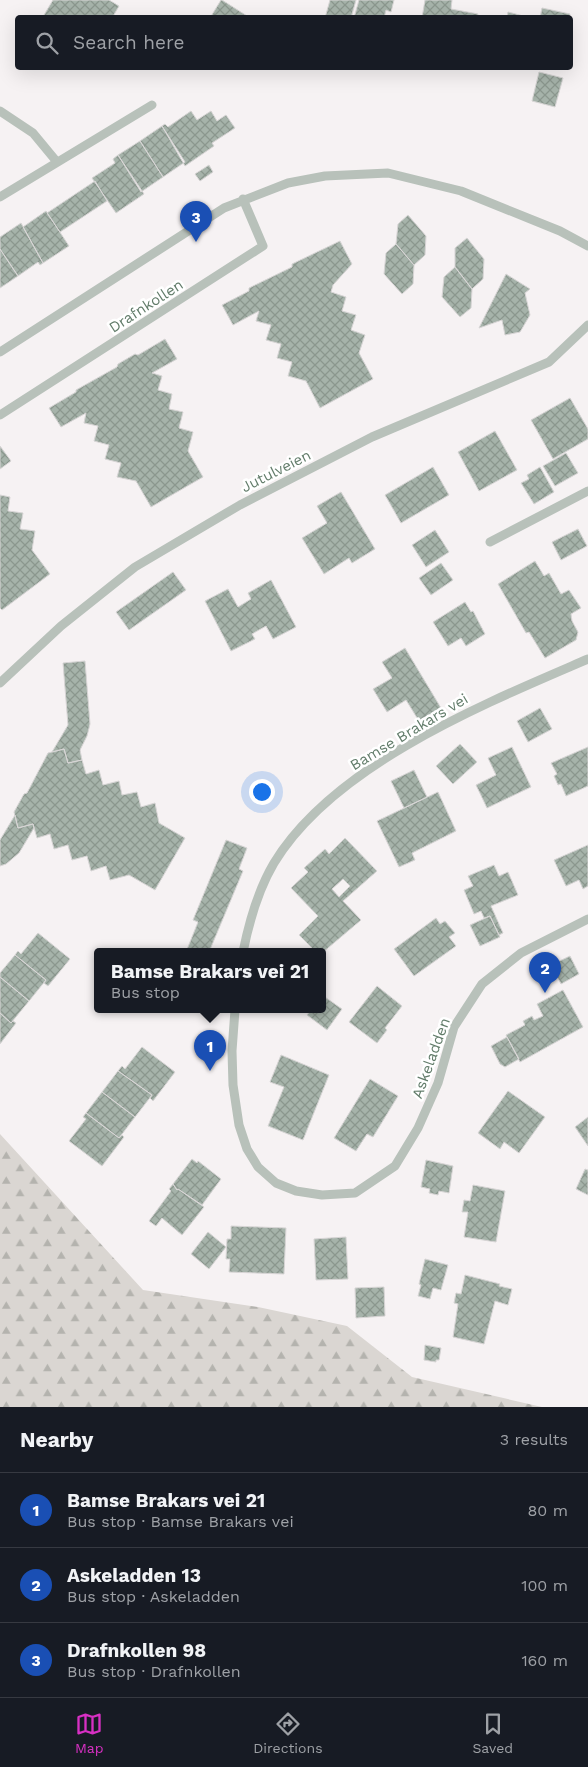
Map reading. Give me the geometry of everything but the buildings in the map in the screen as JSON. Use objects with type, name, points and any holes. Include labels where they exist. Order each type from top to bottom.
[{"type":"street","points":[[0,197],[152,104]]},
{"type":"street","points":[[0,111],[33,133],[58,162]]},
{"type":"street","points":[[0,352],[224,208],[288,183],[325,176],[388,173],[461,191],[560,231],[588,246]]},
{"type":"street","name":"Drafnkollen","points":[[0,416],[263,246],[243,199]]},
{"type":"street","name":"Jutulveien","points":[[0,683],[60,626],[135,567],[240,505],[372,437],[549,362],[588,325]]},
{"type":"street","points":[[490,542],[588,491]]},
{"type":"street","name":"Bamse Brakars vei","points":[[244,948],[247,931],[260,891],[275,863],[304,826],[339,793],[376,765],[478,706],[588,659]]},
{"type":"street","name":"Askeladden","points":[[235,1013],[233,1068],[239,1125],[247,1149],[258,1168],[276,1183],[296,1191],[322,1195],[355,1193],[396,1166],[418,1128],[438,1083],[454,1027],[482,984],[521,953],[588,919]]},
{"type":"green space","points":[[0,1134],[143,1290],[258,1307],[347,1326],[412,1377],[542,1407],[0,1407]]},
{"type":"place","name":"Drafnkollen 98","points":[[196,242]]},
{"type":"place","name":"Askeladden 13","points":[[545,993]]},
{"type":"place","name":"Bamse Brakars vei 21","points":[[210,1071]]}]
